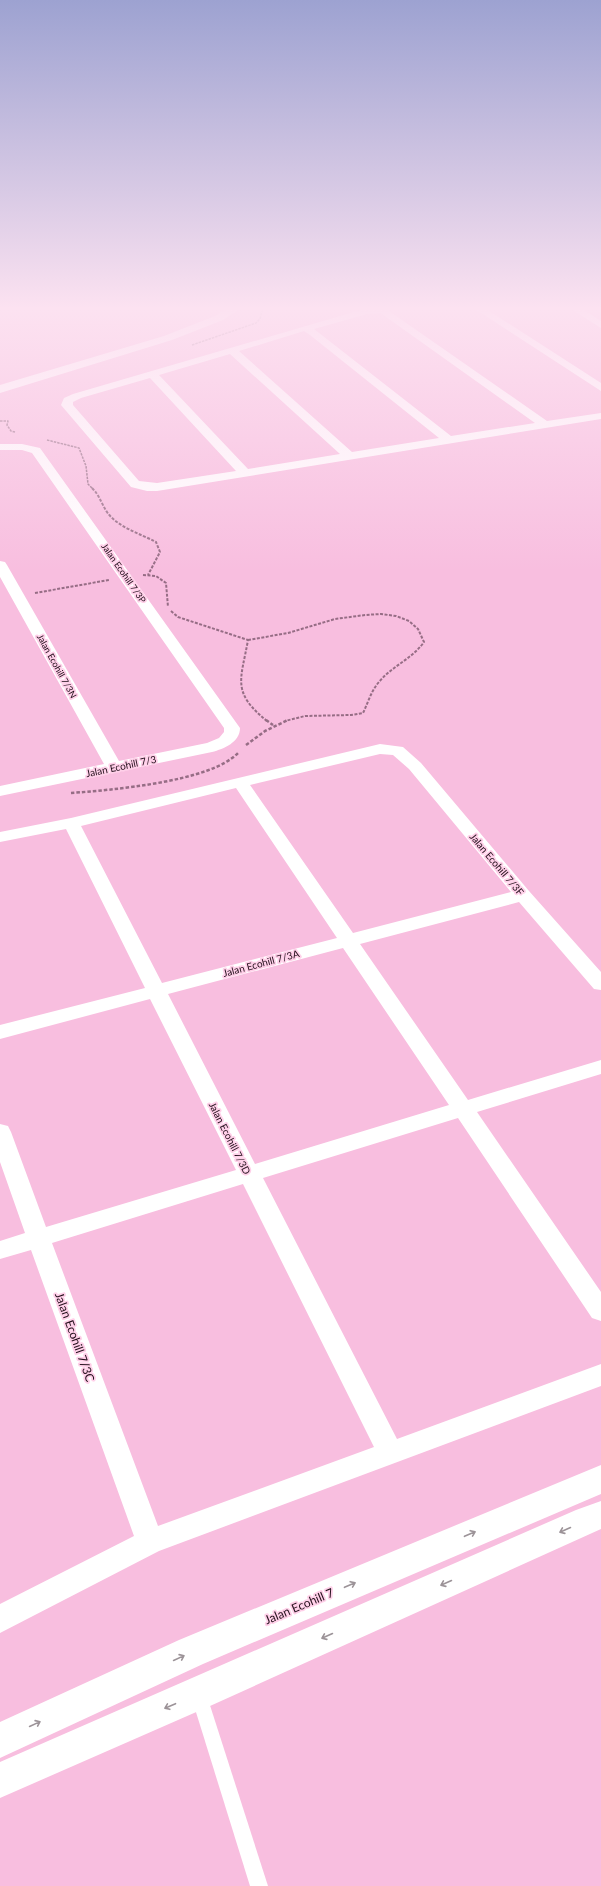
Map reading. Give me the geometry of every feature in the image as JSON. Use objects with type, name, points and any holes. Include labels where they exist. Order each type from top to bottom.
[{"type":"street","points":[[80,395],[68,400],[67,405],[135,484],[147,487],[157,487],[601,416]]},
{"type":"street","points":[[172,395],[245,473]]},
{"type":"street","points":[[282,395],[349,456]]},
{"type":"street","points":[[392,395],[449,440]]},
{"type":"street","points":[[503,395],[545,425]]},
{"type":"street","name":"Jalan Ecohill 7/3P","points":[[0,447],[22,447],[36,450],[232,728]]},
{"type":"street","name":"Jalan Ecohill 7/3N","points":[[0,565],[114,768]]},
{"type":"street","name":"Jalan Ecohill 7/3","points":[[0,791],[212,747],[229,737],[232,733],[232,728]]},
{"type":"street","name":"Jalan Ecohill 7/3F","points":[[240,782],[380,749],[397,750],[415,766],[523,895],[601,984]]},
{"type":"street","points":[[0,837],[71,823],[240,782],[601,1311]]},
{"type":"street","name":"Jalan Ecohill 7/3D","points":[[71,823],[391,1453]]},
{"type":"street","name":"Jalan Ecohill 7/3A","points":[[0,1032],[523,895]]},
{"type":"street","points":[[0,1250],[601,1067]]},
{"type":"street","name":"Jalan Ecohill 7/3C","points":[[0,1132],[150,1542]]},
{"type":"street","points":[[0,1619],[150,1542],[601,1375]]},
{"type":"street","name":"Jalan Ecohill 7","points":[[0,1740],[191,1652],[601,1478]]},
{"type":"street","points":[[0,1780],[601,1515]]},
{"type":"lane","points":[[198,1694],[259,1886]]},
{"type":"path","points":[[0,421],[8,421],[7,425],[11,431],[17,433]]},
{"type":"path","points":[[42,439],[79,448],[86,466],[88,484],[99,494],[107,513],[123,526],[156,542],[160,552],[148,575]]},
{"type":"path","points":[[17,596],[127,577],[148,575],[164,579],[168,583],[168,606],[178,617],[248,640],[295,632],[322,622],[379,614],[400,617],[410,622],[423,636],[424,642],[419,650],[392,668],[380,679],[370,695],[363,713],[355,716],[314,714],[287,719],[273,725],[244,746]]},
{"type":"path","points":[[248,640],[240,681],[243,694],[254,708],[273,725]]},
{"type":"path","points":[[68,794],[136,788],[174,780],[219,765],[234,757],[239,752]]}]
